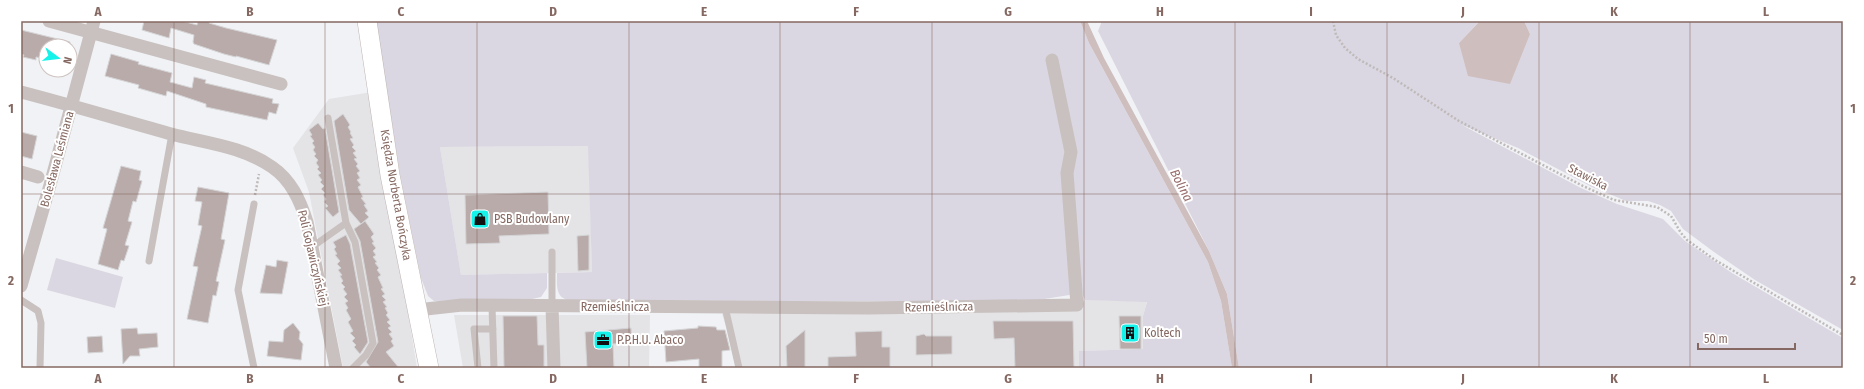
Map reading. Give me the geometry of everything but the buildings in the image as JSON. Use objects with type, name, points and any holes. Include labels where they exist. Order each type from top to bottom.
[{"type":"street","points":[[49,21],[92,27],[281,84]]},
{"type":"street","name":"Księdza Norberta Bończyka","points":[[367,21],[390,175],[429,368]]},
{"type":"street","name":"Bolesława Leśmiana","points":[[21,286],[92,27]]},
{"type":"street","name":"Rzemieślnicza","points":[[417,310],[462,306],[868,308],[1078,305],[1067,173],[1071,152],[1052,60]]},
{"type":"street","name":"Poli Gojawiczyńskiej","points":[[21,92],[251,155],[273,167],[283,176],[299,199],[307,222],[336,368]]},
{"type":"street","points":[[21,172],[38,177]]},
{"type":"street","points":[[552,306],[554,368]]},
{"type":"lane","points":[[328,118],[346,223],[354,242],[373,343],[366,355],[353,368]]},
{"type":"lane","points":[[149,261],[172,134]]},
{"type":"lane","points":[[254,204],[238,290],[254,368]]},
{"type":"lane","points":[[312,247],[346,223]]},
{"type":"lane","points":[[552,252],[552,306]]},
{"type":"lane","points":[[21,300],[38,311],[41,323],[40,368]]},
{"type":"lane","points":[[492,306],[494,368]]},
{"type":"lane","points":[[725,307],[739,368]]},
{"type":"lane","points":[[478,368],[474,329],[493,329]]},
{"type":"path","name":"Stawiska","points":[[1333,21],[1336,35],[1345,48],[1358,59],[1393,78],[1459,121],[1583,186],[1614,200],[1657,207],[1671,216],[1687,240],[1715,260],[1843,335]]},
{"type":"path","points":[[254,204],[259,174]]},
{"type":"shaded area","points":[[376,21],[1080,21],[1089,43],[1208,262],[1221,301],[1232,368],[1079,368],[1079,351],[1143,349],[1143,316],[1147,302],[1085,300],[1082,293],[1038,300],[962,302],[567,300],[560,296],[557,285],[557,273],[592,272],[588,146],[440,147],[461,275],[547,273],[547,288],[541,297],[532,299],[434,301],[428,296],[421,278],[400,174]]},
{"type":"shaded area","points":[[1080,21],[1087,21],[1104,58],[1209,251],[1227,294],[1239,368],[1232,368],[1221,301],[1208,262],[1089,43]]},
{"type":"shaded area","points":[[1102,21],[1480,21],[1459,43],[1530,34],[1524,21],[1843,21],[1843,330],[1755,280],[1714,252],[1683,229],[1671,211],[1660,205],[1648,201],[1626,201],[1592,187],[1518,148],[1462,125],[1581,188],[1617,204],[1663,219],[1685,241],[1732,273],[1843,338],[1843,368],[1239,368],[1227,294],[1209,251],[1098,31]]},
{"type":"shaded area","points":[[1480,21],[1524,21],[1530,34],[1510,84],[1468,76],[1459,43]]},
{"type":"shaded area","points":[[372,92],[417,368],[343,368],[309,192],[293,148],[329,99]]},
{"type":"shaded area","points":[[589,146],[592,272],[461,275],[440,147]]},
{"type":"shaded area","points":[[56,258],[123,277],[115,308],[47,290]]},
{"type":"shaded area","points":[[1085,300],[1147,301],[1143,316],[1143,349],[1079,351],[1079,368],[736,368],[735,353],[722,314],[1074,310]]},
{"type":"shaded area","points":[[454,315],[650,315],[649,368],[463,368]]},
{"type":"place","name":"PSB Budowlany","points":[[480,219]]},
{"type":"place","name":"Koltech","points":[[1130,333]]},
{"type":"place","name":"P.P.H.U. Abaco","points":[[603,340]]},
{"type":"water label","name":"Bolina","points":[[1182,185]]}]
